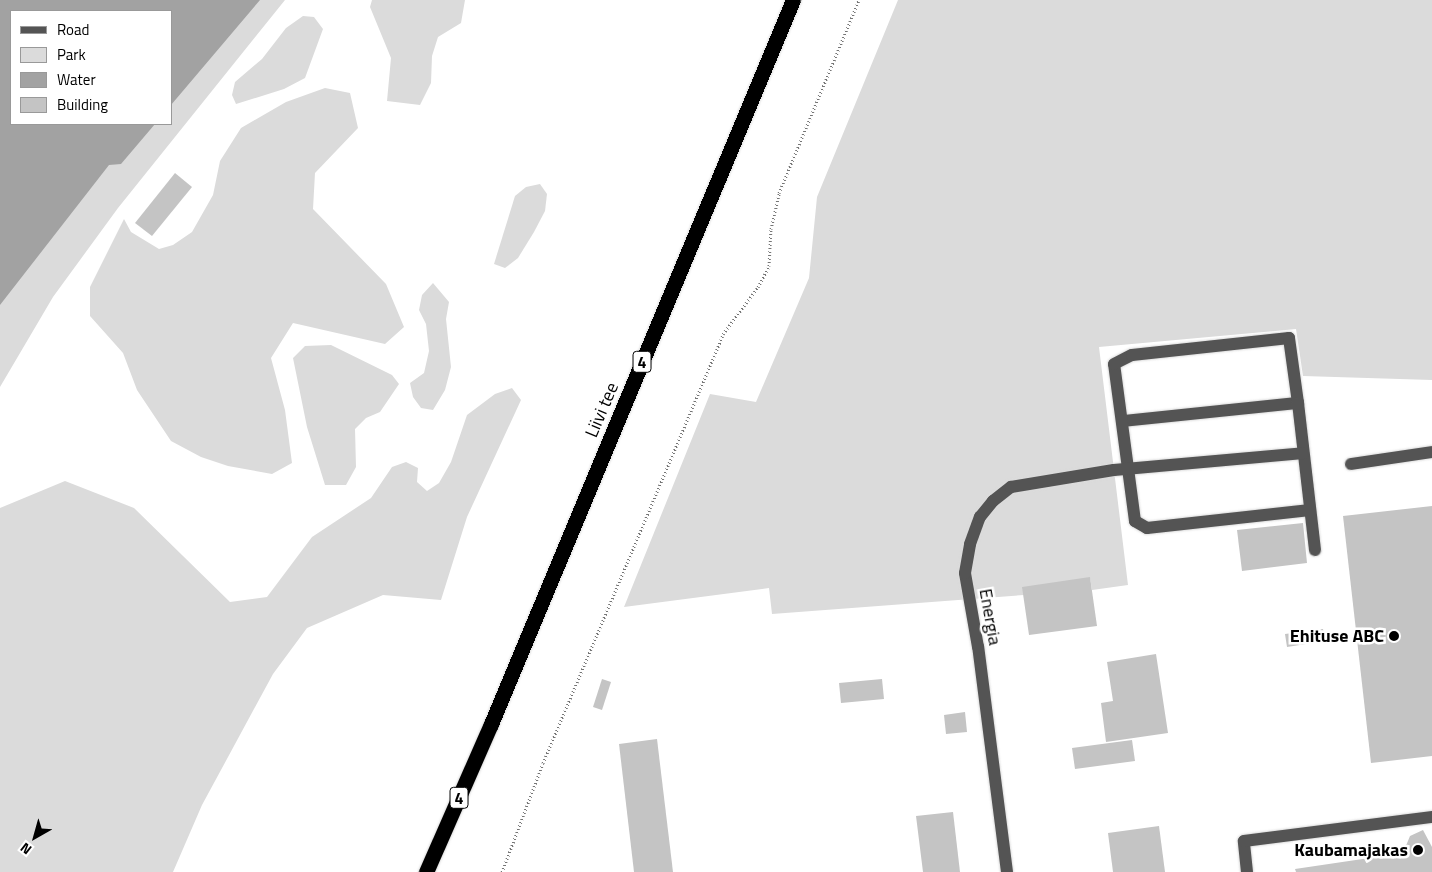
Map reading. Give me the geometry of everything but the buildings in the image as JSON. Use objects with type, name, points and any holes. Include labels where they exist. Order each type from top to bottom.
[{"type":"highway","name":"Liivi tee","points":[[426,872],[491,724],[793,0]]},
{"type":"highway","name":"Liivi tee","points":[[433,872],[491,724]]},
{"type":"street","points":[[1310,510],[1147,528],[1135,521],[1130,470],[1114,364],[1132,355],[1289,338],[1315,550]]},
{"type":"street","points":[[1123,421],[1298,403]]},
{"type":"street","points":[[1351,464],[1432,452]]},
{"type":"street","name":"Energia","points":[[1007,872],[978,647],[965,573],[970,544],[984,512],[1012,487],[1114,470],[1303,453]]},
{"type":"street","points":[[1247,872],[1244,841],[1432,817]]},
{"type":"path","points":[[502,872],[543,763],[723,334],[758,287],[769,266],[771,229],[779,193],[859,0]]},
{"type":"green space","points":[[230,0],[285,0],[118,208],[53,297],[0,387],[0,282],[128,125],[172,125],[172,71]]},
{"type":"green space","points":[[372,0],[465,0],[461,23],[438,37],[432,56],[431,83],[420,105],[387,101],[391,58],[370,7]]},
{"type":"green space","points":[[898,0],[1432,0],[1432,380],[1303,376],[1296,329],[1099,347],[1128,585],[1092,590],[1090,578],[1024,595],[772,614],[769,588],[624,607],[710,394],[756,402],[809,278],[817,197]]},
{"type":"green space","points":[[303,16],[314,17],[323,29],[305,78],[284,89],[236,104],[232,95],[235,82],[262,59],[286,28]]},
{"type":"green space","points":[[325,88],[350,93],[358,128],[315,173],[313,209],[386,284],[404,327],[385,344],[293,323],[271,358],[285,410],[292,463],[272,474],[228,466],[201,457],[171,441],[137,390],[123,353],[90,316],[90,287],[124,219],[131,232],[159,249],[173,245],[192,232],[213,195],[220,161],[241,128],[286,102]]},
{"type":"green space","points":[[540,184],[547,194],[545,211],[534,232],[518,258],[505,268],[494,264],[515,196],[526,187]]},
{"type":"green space","points":[[433,283],[449,302],[446,319],[451,367],[445,390],[433,410],[421,408],[413,397],[410,383],[424,373],[429,351],[426,324],[419,310],[422,295]]},
{"type":"green space","points":[[331,345],[392,375],[399,384],[380,412],[366,418],[355,429],[356,467],[346,485],[325,485],[307,427],[293,358],[305,346]]},
{"type":"green space","points":[[512,388],[521,400],[467,517],[441,600],[383,595],[307,628],[273,674],[202,805],[173,872],[0,872],[0,508],[65,481],[134,508],[230,602],[267,597],[312,537],[371,498],[392,467],[406,462],[418,468],[417,482],[427,491],[439,483],[451,462],[467,415],[495,394]]},
{"type":"water","points":[[0,0],[260,0],[172,104],[172,10],[10,10],[10,125],[154,125],[121,164],[109,165],[0,305]]},
{"type":"place","name":"Ehituse ABC","points":[[1394,636]]},
{"type":"place","name":"Kaubamajakas","points":[[1418,850]]}]
